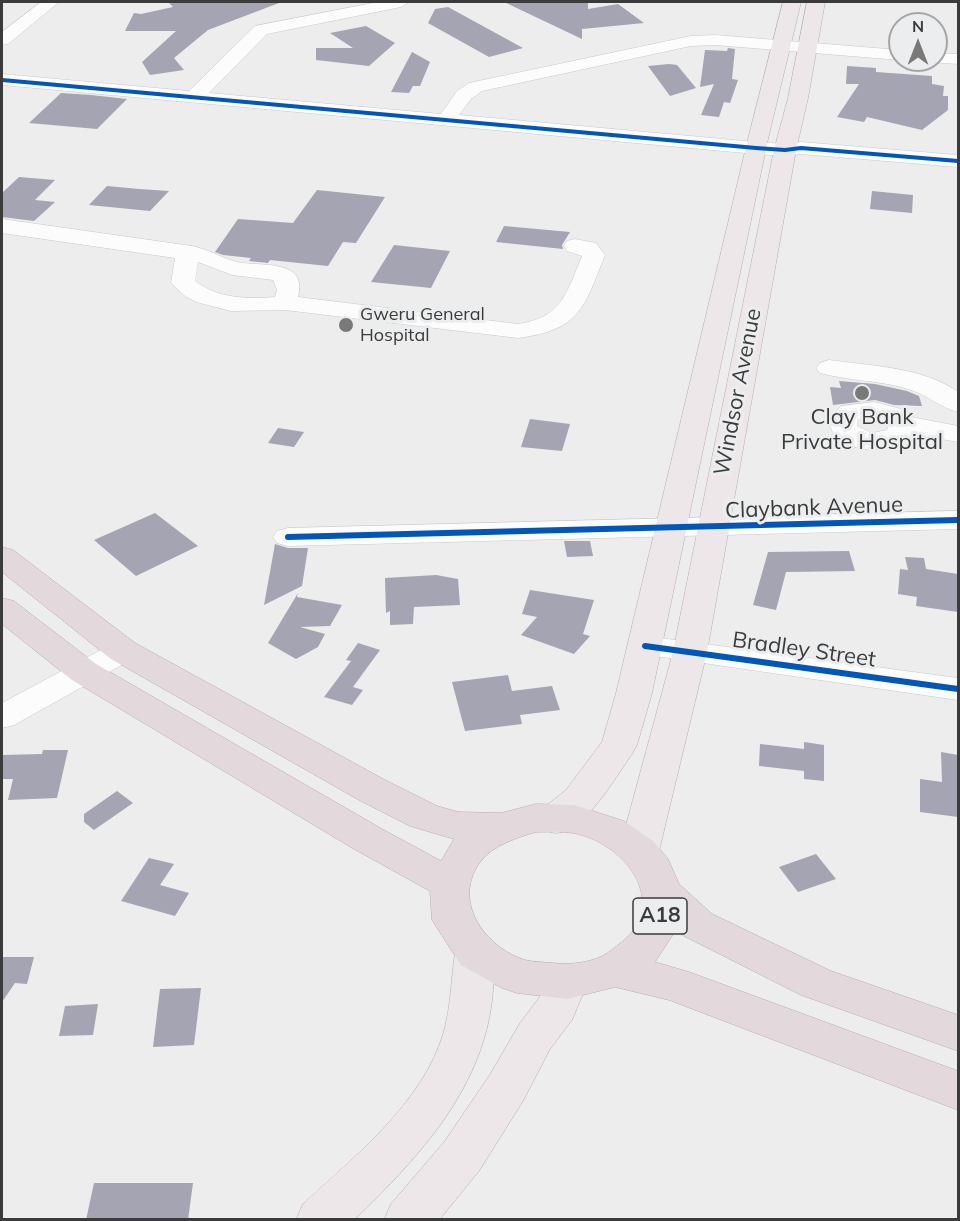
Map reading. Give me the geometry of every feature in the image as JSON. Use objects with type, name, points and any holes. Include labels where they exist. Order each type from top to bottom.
[{"type":"highway","name":"A18","points":[[2,557],[123,651],[372,790],[424,816],[458,826],[501,827],[536,818],[574,819],[610,831],[639,851],[654,870],[662,892],[660,922],[644,949],[615,970],[567,982],[517,976],[476,953],[452,920],[449,883],[467,850],[501,827]]},
{"type":"highway","points":[[2,608],[84,672],[368,839],[449,883]]},
{"type":"highway","name":"A18","points":[[662,892],[698,925],[816,983],[958,1034]]},
{"type":"highway","name":"A18","points":[[615,970],[674,984],[958,1090]]},
{"type":"main road","name":"Windsor Avenue","points":[[639,851],[690,652],[711,529],[791,147],[794,47],[792,2]]},
{"type":"main road","name":"Windsor Avenue","points":[[556,819],[579,800],[619,745],[645,646],[757,143],[794,47],[816,2]]},
{"type":"main road","points":[[320,1220],[387,1155],[424,1111],[450,1070],[462,1043],[469,1017],[476,953]]},
{"type":"main road","points":[[408,1220],[462,1156],[507,1087],[535,1036],[557,1007],[567,982]]},
{"type":"street","points":[[2,40],[51,2]]},
{"type":"street","points":[[2,80],[197,93],[261,30],[402,2]]},
{"type":"street","points":[[449,115],[469,90],[476,87],[692,40],[888,54]]},
{"type":"street","points":[[2,72],[197,93],[958,161]]},
{"type":"street","points":[[9,100],[30,83]]},
{"type":"street","points":[[2,226],[183,252],[204,256],[232,268],[274,270],[283,275],[287,284],[285,303]]},
{"type":"street","points":[[183,252],[187,259],[183,283],[190,291],[222,302],[245,305],[285,303],[518,331],[534,330],[552,324],[569,311],[594,255],[588,248],[575,246]]},
{"type":"street","points":[[190,291],[232,268]]},
{"type":"street","points":[[829,368],[928,386],[947,394],[958,404]]},
{"type":"street","points":[[902,424],[958,426]]},
{"type":"street","name":"Claybank Avenue","points":[[288,537],[670,527],[711,529],[958,520]]},
{"type":"street","name":"Bradley Street","points":[[645,646],[958,689]]},
{"type":"street","points":[[2,717],[123,651]]},
{"type":"building","points":[[168,2],[279,3],[208,30],[174,58],[184,70],[150,75],[142,62],[176,31],[125,31],[134,13],[141,14],[173,7]]},
{"type":"building","points":[[504,2],[588,2],[588,9],[618,4],[644,23],[582,29],[582,39]]},
{"type":"building","points":[[448,7],[523,48],[489,57],[428,23],[435,9]]},
{"type":"building","points":[[366,26],[395,43],[369,66],[316,60],[316,48],[353,48],[330,33]]},
{"type":"building","points":[[728,48],[735,49],[732,79],[738,80],[730,103],[724,102],[719,117],[701,115],[714,84],[700,87],[705,50],[727,51]]},
{"type":"building","points":[[412,52],[430,62],[420,86],[413,86],[409,93],[391,92]]},
{"type":"building","points":[[677,65],[696,88],[670,96],[648,66]]},
{"type":"building","points":[[847,66],[876,68],[876,72],[932,76],[932,84],[944,86],[943,96],[948,96],[948,110],[922,130],[867,117],[864,122],[837,117],[859,84],[846,84]]},
{"type":"building","points":[[61,93],[127,99],[97,129],[29,123]]},
{"type":"building","points":[[19,177],[55,180],[35,200],[55,202],[34,221],[2,217],[2,193]]},
{"type":"building","points":[[107,186],[169,191],[150,211],[89,205]]},
{"type":"building","points":[[317,190],[385,197],[356,243],[343,242],[328,266],[270,260],[268,263],[249,261],[251,258],[215,252],[238,219],[293,223]]},
{"type":"building","points":[[872,191],[913,195],[912,213],[870,209]]},
{"type":"building","points":[[504,226],[570,232],[562,245],[563,249],[496,242]]},
{"type":"building","points":[[394,245],[450,251],[431,288],[371,282]]},
{"type":"building","points":[[839,381],[875,384],[907,391],[919,396],[922,406],[894,405],[875,400],[833,405],[830,387],[841,388]]},
{"type":"building","points":[[530,419],[570,424],[562,451],[521,447]]},
{"type":"building","points":[[278,428],[304,432],[294,447],[268,443]]},
{"type":"building","points":[[155,513],[198,546],[136,576],[94,540]]},
{"type":"building","points":[[564,541],[590,541],[593,556],[567,557]]},
{"type":"building","points":[[275,544],[288,548],[308,548],[302,586],[264,605]]},
{"type":"building","points":[[849,551],[855,571],[786,572],[776,610],[753,605],[768,552]]},
{"type":"building","points":[[905,557],[924,558],[926,569],[958,574],[958,612],[916,606],[917,597],[898,594],[900,569],[908,570]]},
{"type":"building","points":[[436,575],[458,579],[460,605],[414,607],[413,624],[390,625],[390,611],[386,613],[385,578]]},
{"type":"building","points":[[530,590],[594,600],[583,634],[590,636],[574,654],[521,635],[537,617],[522,614]]},
{"type":"building","points":[[298,593],[297,597],[342,605],[330,626],[300,627],[325,634],[318,647],[296,659],[268,643]]},
{"type":"building","points":[[358,643],[380,650],[353,687],[363,690],[352,705],[324,697],[351,661],[346,660]]},
{"type":"building","points":[[508,675],[512,691],[552,686],[560,710],[520,715],[522,724],[465,731],[452,682]]},
{"type":"building","points":[[804,742],[824,745],[824,781],[804,779],[804,771],[759,766],[760,744],[804,749]]},
{"type":"building","points":[[43,750],[68,750],[57,798],[8,800],[13,779],[2,779],[2,755],[42,754]]},
{"type":"building","points":[[941,752],[958,755],[958,817],[920,812],[920,779],[942,782]]},
{"type":"building","points":[[117,791],[133,803],[94,830],[84,822],[84,814]]},
{"type":"building","points":[[816,854],[836,879],[798,892],[779,867]]},
{"type":"building","points":[[149,858],[174,864],[160,885],[189,893],[175,916],[121,901]]},
{"type":"building","points":[[2,957],[34,957],[27,984],[15,983],[2,1002]]},
{"type":"building","points":[[201,988],[194,1045],[153,1047],[160,989]]},
{"type":"building","points":[[98,1004],[93,1035],[59,1036],[65,1006]]},
{"type":"building","points":[[94,1183],[193,1183],[188,1220],[86,1220]]},
{"type":"cycle path","points":[[2,80],[756,148],[785,150],[801,148],[958,161]]},
{"type":"cycle path","points":[[288,537],[958,520]]},
{"type":"cycle path","points":[[645,646],[958,689]]},
{"type":"place","name":"Gweru General Hospital","points":[[346,325]]},
{"type":"place","name":"Clay Bank Private Hospital","points":[[862,393]]}]
